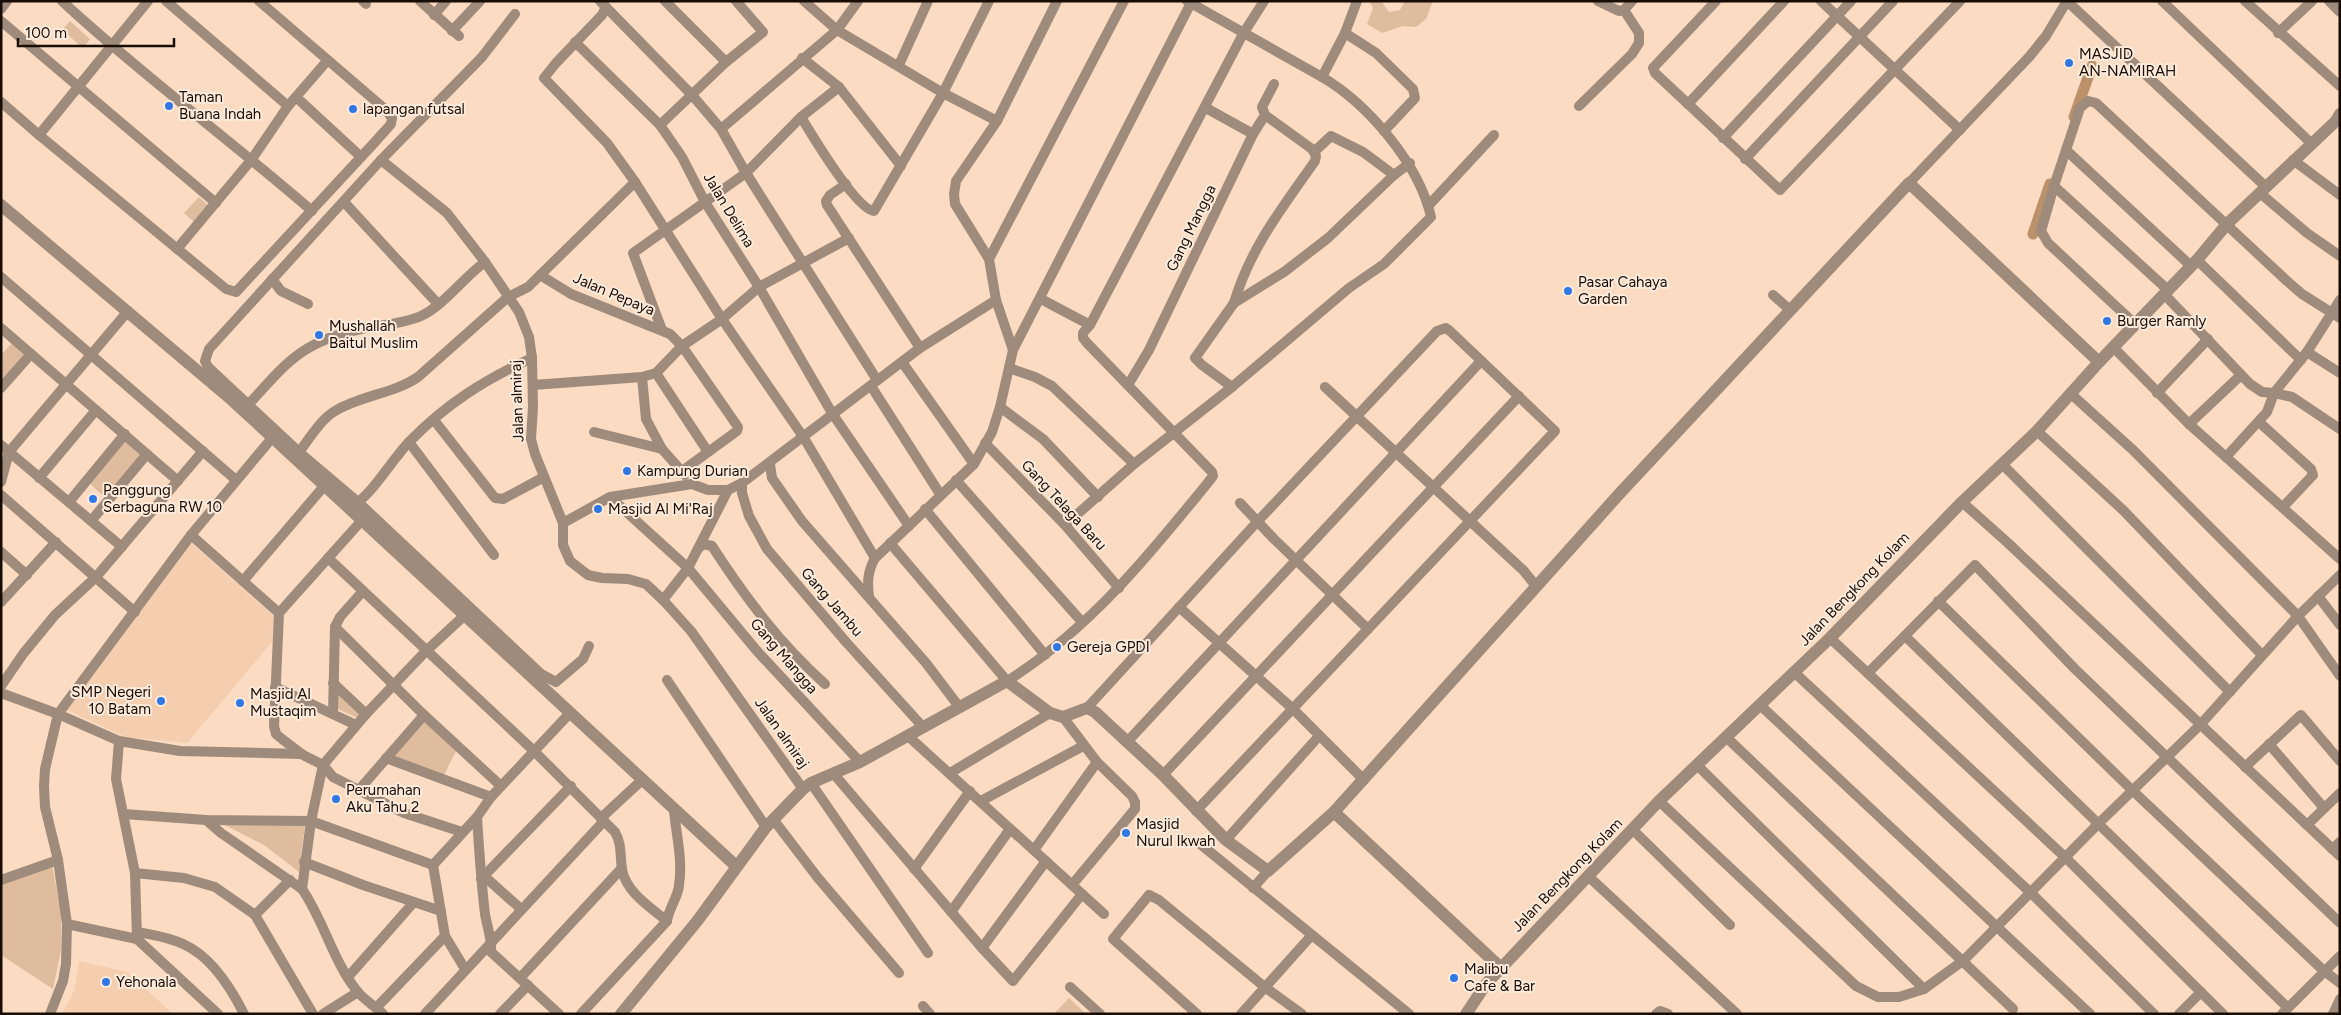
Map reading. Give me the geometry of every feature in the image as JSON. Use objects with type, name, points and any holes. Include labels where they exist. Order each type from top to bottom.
[{"type":"street","points":[[1,9],[7,1]]},
{"type":"street","points":[[62,1],[111,46],[252,159],[312,212]]},
{"type":"street","points":[[39,135],[148,1]]},
{"type":"street","points":[[166,1],[288,106]]},
{"type":"street","points":[[1,102],[226,289],[236,292],[312,212],[360,156],[391,124],[392,118],[386,110],[259,1]]},
{"type":"street","points":[[420,1],[456,34],[480,1]]},
{"type":"street","points":[[434,14],[446,1]]},
{"type":"street","points":[[665,1],[726,62]]},
{"type":"street","points":[[660,125],[726,62],[763,32],[736,1]]},
{"type":"street","points":[[804,1],[837,30],[899,65],[943,93],[997,121]]},
{"type":"street","points":[[721,130],[802,58],[837,30],[858,1]]},
{"type":"street","points":[[899,65],[928,1]]},
{"type":"street","points":[[802,117],[846,184],[864,207],[874,211],[943,93],[989,1]]},
{"type":"street","points":[[1013,350],[996,300],[989,259],[955,204],[954,194],[956,182],[997,121],[1057,1]]},
{"type":"street","points":[[989,259],[1124,1]]},
{"type":"street","points":[[621,1014],[698,920],[769,823],[807,786],[860,762],[960,708],[1007,681],[1045,655],[1119,588],[1213,476],[1212,472],[1083,338],[1244,34],[1264,1]]},
{"type":"street","points":[[1322,77],[1345,32],[1357,1]]},
{"type":"street","points":[[1598,1],[1619,11],[1624,10],[1632,1]]},
{"type":"street","points":[[1716,1],[1653,68],[1778,190],[1782,189],[1960,1]]},
{"type":"street","points":[[1688,104],[1784,1]]},
{"type":"street","points":[[1821,1],[1894,71],[1960,130]]},
{"type":"street","points":[[1723,138],[1851,1]]},
{"type":"street","points":[[1745,159],[1893,1]]},
{"type":"street","points":[[1253,888],[1268,871],[1334,812],[1364,780],[1536,586],[1789,309],[2038,46],[2055,23],[2067,1],[2308,233],[2340,256]]},
{"type":"street","points":[[2162,1],[2312,144]]},
{"type":"street","points":[[2245,1],[2278,33],[2340,86]]},
{"type":"street","points":[[2278,33],[2312,1]]},
{"type":"street","points":[[2329,1],[2340,12]]},
{"type":"street","points":[[869,596],[867,580],[869,569],[875,558],[940,494],[974,464],[1000,407],[1013,350],[1042,299],[1190,2],[1322,77],[1341,90],[1384,131],[1410,163],[1429,205],[1431,217],[1384,264],[1349,288],[1232,387],[1134,464],[1065,526]]},
{"type":"street","points":[[603,4],[602,15],[575,42],[544,78],[607,143],[635,182],[722,319],[804,438],[875,558]]},
{"type":"street","points":[[603,4],[692,95],[721,130],[940,494]]},
{"type":"street","points":[[1579,106],[1632,54],[1639,43],[1639,33],[1624,10]]},
{"type":"street","points":[[515,14],[482,57],[381,160],[272,279],[206,355],[205,361],[208,367],[250,404],[325,485],[354,505],[363,519],[736,866]]},
{"type":"street","points":[[1,22],[216,203]]},
{"type":"street","points":[[1345,32],[1376,53],[1416,94],[1415,98],[1384,131]]},
{"type":"street","name":"Jalan Delima","points":[[575,42],[660,125],[682,157],[705,202],[759,287],[832,413],[909,526]]},
{"type":"street","points":[[802,58],[840,87],[901,166]]},
{"type":"street","points":[[177,249],[252,159],[288,106],[328,61]]},
{"type":"street","name":"Gang Mangga","points":[[1128,385],[1149,350],[1253,134],[1266,115],[1262,107],[1274,84]]},
{"type":"street","points":[[662,330],[643,275],[632,256],[636,251],[746,173],[802,117],[840,87]]},
{"type":"street","points":[[296,97],[360,156]]},
{"type":"street","points":[[2136,325],[2042,235],[2041,227],[2080,108],[2088,102],[2096,103],[2297,290],[2336,315]]},
{"type":"street","points":[[1206,108],[1253,134]]},
{"type":"street","points":[[1232,387],[1202,366],[1195,358],[1234,302],[1242,274],[1255,249],[1315,161],[1314,151],[1266,115]]},
{"type":"street","name":"Jalan Bengkong Kolam","points":[[1466,1014],[1476,996],[1501,968],[1659,801],[1698,766],[1830,638],[1962,502],[2037,431],[2070,393],[2194,263],[2227,224],[2293,160],[2339,120]]},
{"type":"street","points":[[1429,205],[1494,135]]},
{"type":"street","points":[[1314,151],[1331,136],[1363,152],[1394,175]]},
{"type":"street","points":[[2066,150],[2194,263],[2304,356],[2340,373]]},
{"type":"street","name":"Jalan almiraj","points":[[381,160],[447,213],[485,262],[519,312],[529,337],[532,358],[531,439],[544,478],[563,523],[565,551],[570,562],[595,576],[628,579],[646,584],[692,631],[928,953]]},
{"type":"street","points":[[2293,160],[2340,195]]},
{"type":"street","points":[[1234,302],[1284,272],[1328,238],[1394,175],[1410,163]]},
{"type":"street","points":[[294,452],[334,411],[352,403],[404,387],[418,377],[508,297],[528,287],[635,182]]},
{"type":"street","points":[[846,184],[830,195],[826,201],[920,348]]},
{"type":"street","points":[[1909,184],[2099,362]]},
{"type":"street","points":[[2054,186],[2166,292],[2240,375],[2256,389],[2292,397],[2340,429]]},
{"type":"street","points":[[344,202],[438,304]]},
{"type":"street","points":[[4,212],[128,311],[232,400],[272,438],[294,452],[549,680],[556,682],[564,676],[587,655],[589,646]]},
{"type":"street","points":[[533,385],[642,377],[656,373],[682,346],[722,319],[759,287],[803,265],[849,238]]},
{"type":"street","points":[[250,404],[285,364],[300,352],[326,339],[348,332],[421,316],[438,304],[470,273],[485,262]]},
{"type":"street","name":"Jalan Pepaya","points":[[540,275],[570,294],[662,330],[670,334],[682,346],[738,427],[737,431],[708,452]]},
{"type":"street","points":[[2,278],[236,480]]},
{"type":"street","points":[[272,279],[281,291],[308,304]]},
{"type":"street","points":[[1773,295],[1789,309]]},
{"type":"street","points":[[1042,299],[1090,325]]},
{"type":"street","points":[[563,523],[610,497],[692,484],[708,490],[728,490],[742,483],[770,464],[804,438],[832,413],[920,348],[996,300]]},
{"type":"street","points":[[2226,458],[2267,412],[2274,393],[2336,315],[2340,300]]},
{"type":"street","points":[[1,482],[5,449],[66,383],[128,311]]},
{"type":"street","points":[[1,328],[178,480]]},
{"type":"street","points":[[890,543],[1007,681],[1050,713],[1063,717],[1088,708],[1356,416],[1441,328],[1450,331],[1555,431],[1196,811]]},
{"type":"street","points":[[2158,393],[2208,339]]},
{"type":"street","points":[[2114,348],[2189,424],[2340,559]]},
{"type":"street","points":[[1,388],[31,354]]},
{"type":"street","points":[[354,505],[409,442],[457,399],[490,377],[532,358]]},
{"type":"street","points":[[1128,741],[1481,361]]},
{"type":"street","points":[[902,362],[974,464]]},
{"type":"street","points":[[1009,368],[1035,377],[1052,386],[1069,400],[1134,464]]},
{"type":"street","points":[[656,373],[708,452],[682,471]]},
{"type":"street","points":[[2189,424],[2240,375]]},
{"type":"street","points":[[642,377],[646,420],[662,449],[692,484]]},
{"type":"street","points":[[1325,387],[1523,570],[1536,586]]},
{"type":"street","points":[[2070,393],[2133,450],[2298,616],[2340,676]]},
{"type":"street","points":[[1163,775],[1254,674],[1332,596],[1519,396]]},
{"type":"street","points":[[232,400],[250,404]]},
{"type":"street","points":[[1000,407],[1043,439],[1098,497]]},
{"type":"street","points":[[39,478],[96,410]]},
{"type":"street","points":[[434,420],[495,498],[503,499],[544,478]]},
{"type":"street","points":[[2259,422],[2311,469],[2313,475],[2283,508]]},
{"type":"street","points":[[2037,431],[2124,511],[2262,656]]},
{"type":"street","points":[[594,432],[662,449]]},
{"type":"street","points":[[69,502],[125,434]]},
{"type":"street","points":[[50,1014],[63,981],[66,964],[67,924],[58,860],[45,808],[44,786],[45,769],[58,714],[191,535],[272,438]]},
{"type":"street","points":[[409,442],[494,555]]},
{"type":"street","name":"Gang Telaga Baru","points":[[985,443],[1065,526],[1119,588]]},
{"type":"street","points":[[5,449],[122,547]]},
{"type":"street","points":[[1,686],[23,654],[55,615],[96,577],[203,451]]},
{"type":"street","points":[[91,521],[147,454]]},
{"type":"street","points":[[770,464],[772,478],[802,521],[926,663],[960,708]]},
{"type":"street","points":[[2002,464],[2230,692]]},
{"type":"street","points":[[956,480],[1082,622]]},
{"type":"street","name":"Gang Jambu","points":[[742,483],[742,493],[749,516],[767,549],[846,642],[923,727]]},
{"type":"street","points":[[243,581],[325,485]]},
{"type":"street","points":[[663,600],[688,568],[728,490]]},
{"type":"street","points":[[1,495],[135,612]]},
{"type":"street","name":"Gang Mangga","points":[[610,497],[688,568],[757,651],[860,762]]},
{"type":"street","points":[[1962,502],[2008,543],[2307,825],[2337,849]]},
{"type":"street","points":[[1240,503],[1295,560],[1368,630]]},
{"type":"street","points":[[925,510],[1045,655]]},
{"type":"street","points":[[363,519],[279,614],[274,726],[276,734],[303,754],[324,765],[333,777],[404,813],[462,832]]},
{"type":"street","points":[[191,535],[279,614]]},
{"type":"street","points":[[1,602],[56,542]]},
{"type":"street","points":[[699,548],[703,544],[712,546],[732,578],[781,641],[826,684]]},
{"type":"street","points":[[1,552],[27,574]]},
{"type":"street","points":[[328,558],[571,786],[602,819],[619,840],[622,868],[629,888],[667,921]]},
{"type":"street","points":[[1868,673],[1975,565],[2074,668],[2340,923]]},
{"type":"street","points":[[1659,801],[1856,986],[1878,997],[1889,998],[1924,989],[1964,960],[2032,893],[2165,757],[2200,725],[2298,616],[2340,575]]},
{"type":"street","points":[[333,714],[335,627],[340,617],[363,591]]},
{"type":"street","points":[[2318,596],[2340,625]]},
{"type":"street","points":[[1938,601],[2132,790],[2323,970],[2340,983]]},
{"type":"street","points":[[1179,607],[1218,644],[1293,709],[1364,780]]},
{"type":"street","points":[[302,889],[304,862],[311,821],[324,765],[356,725],[426,650],[465,615]]},
{"type":"street","points":[[335,627],[393,686],[501,786]]},
{"type":"street","points":[[1905,636],[2098,824],[2285,1011],[2323,970],[2340,956]]},
{"type":"street","points":[[1830,638],[2066,858],[2222,1014]]},
{"type":"street","points":[[1794,672],[2032,893],[2154,1014]]},
{"type":"street","points":[[667,680],[769,823],[898,973]]},
{"type":"street","points":[[333,683],[366,714]]},
{"type":"street","points":[[275,688],[356,725]]},
{"type":"street","points":[[1,693],[58,714],[119,741],[180,750],[303,754]]},
{"type":"street","points":[[1760,704],[2090,1014]]},
{"type":"street","points":[[1088,708],[1128,741],[1226,840],[1268,871]]},
{"type":"street","points":[[433,865],[477,816],[490,797],[570,713]]},
{"type":"street","points":[[950,773],[1050,713]]},
{"type":"street","points":[[358,790],[424,715]]},
{"type":"street","points":[[2245,767],[2301,715],[2340,761]]},
{"type":"street","points":[[1063,717],[1096,762],[1132,796],[1135,802],[1134,809],[1072,884]]},
{"type":"street","points":[[908,736],[1104,914]]},
{"type":"street","points":[[1226,840],[1319,736]]},
{"type":"street","points":[[1726,737],[1964,960],[2013,1009]]},
{"type":"street","points":[[119,741],[116,779],[135,873],[138,936],[218,1014]]},
{"type":"street","points":[[2269,744],[2324,808]]},
{"type":"street","points":[[981,801],[1083,746]]},
{"type":"street","points":[[386,758],[490,797]]},
{"type":"street","points":[[1034,850],[1096,762]]},
{"type":"street","points":[[1698,766],[1924,989]]},
{"type":"street","points":[[833,773],[1011,980],[1016,980],[1082,894]]},
{"type":"street","points":[[425,1014],[602,819],[642,780]]},
{"type":"street","points":[[482,878],[571,786]]},
{"type":"street","points":[[914,869],[970,791]]},
{"type":"street","points":[[2307,825],[2340,793]]},
{"type":"street","points":[[581,1014],[667,921],[669,909],[679,886],[680,868],[674,810]]},
{"type":"street","points":[[1334,812],[1501,968]]},
{"type":"street","points":[[124,814],[206,820],[311,821],[433,865]]},
{"type":"street","points":[[477,816],[486,917],[492,940],[491,952],[559,1014]]},
{"type":"street","points":[[206,820],[221,833],[302,889],[348,977],[358,992],[380,1011],[445,936]]},
{"type":"street","points":[[951,912],[1010,829]]},
{"type":"street","points":[[1633,830],[1730,925]]},
{"type":"street","points":[[1199,843],[1409,1014]]},
{"type":"street","points":[[1,880],[58,860]]},
{"type":"street","points":[[982,948],[1046,861]]},
{"type":"street","points":[[304,862],[441,912]]},
{"type":"street","points":[[433,865],[445,936],[465,969]]},
{"type":"street","points":[[500,1014],[525,981],[622,868]]},
{"type":"street","points":[[135,873],[184,878],[215,887],[256,915],[313,1014]]},
{"type":"street","points":[[1588,876],[1737,1014]]},
{"type":"street","points":[[482,878],[520,909]]},
{"type":"street","points":[[256,915],[290,880]]},
{"type":"street","points":[[1197,1014],[1113,939],[1149,895],[1159,900],[1278,998],[1302,1014]]},
{"type":"street","points":[[348,977],[414,902]]},
{"type":"street","points":[[67,924],[176,941],[194,950],[229,986],[244,1014]]},
{"type":"street","points":[[1241,1014],[1311,936]]},
{"type":"street","points":[[1070,987],[1100,1014]]},
{"type":"street","points":[[323,1014],[358,992]]},
{"type":"street","points":[[2178,1014],[2201,992]]},
{"type":"street","points":[[1278,998],[1288,1014]]},
{"type":"street","points":[[2333,1014],[2340,998]]},
{"type":"street","points":[[1656,1014],[1660,1011],[1668,1014]]},
{"type":"shaded area","points":[[1369,1],[1381,1],[1389,12],[1400,10],[1405,1],[1433,1],[1426,19],[1416,27],[1403,26],[1382,33],[1367,24],[1373,8]]},
{"type":"shaded area","points":[[70,21],[90,39],[83,48],[62,30]]},
{"type":"shaded area","points":[[199,197],[210,207],[195,223],[184,213]]},
{"type":"shaded area","points":[[13,342],[28,354],[1,386],[1,355]]},
{"type":"shaded area","points":[[124,439],[145,457],[108,500],[88,482]]},
{"type":"shaded area","points":[[191,543],[278,620],[277,636],[187,743],[126,737],[58,706]]},
{"type":"shaded area","points":[[338,694],[361,713],[357,718],[336,708]]},
{"type":"shaded area","points":[[423,718],[457,749],[444,775],[392,755]]},
{"type":"shaded area","points":[[306,820],[301,852],[303,875],[264,845],[219,822]]},
{"type":"shaded area","points":[[52,865],[61,912],[61,950],[53,989],[1,955],[1,879]]},
{"type":"shaded area","name":"Yehonala","points":[[79,961],[127,972],[173,1014],[62,1014],[74,991]]},
{"type":"shaded area","points":[[1069,998],[1086,1014],[1054,1014]]},
{"type":"waterway","points":[[2074,117],[2092,66]]},
{"type":"waterway","points":[[2033,234],[2050,184]]},
{"type":"place","name":"MASJID AN-NAMIRAH","points":[[2069,63]]},
{"type":"place","name":"Taman Buana Indah","points":[[169,106]]},
{"type":"place","name":"lapangan futsal","points":[[353,109]]},
{"type":"place","name":"Pasar Cahaya Garden","points":[[1568,291]]},
{"type":"place","name":"Burger Ramly","points":[[2107,321]]},
{"type":"place","name":"Mushallah Baitul Muslim","points":[[319,335]]},
{"type":"place","name":"Kampung Durian","points":[[627,471]]},
{"type":"place","name":"Panggung Serbaguna RW 10","points":[[93,499]]},
{"type":"place","name":"Masjid Al Mi'Raj","points":[[598,509]]},
{"type":"place","name":"Gereja GPDI","points":[[1057,647]]},
{"type":"place","name":"SMP Negeri 10 Batam","points":[[161,701]]},
{"type":"place","name":"Masjid Al Mustaqim","points":[[240,703]]},
{"type":"place","name":"Perumahan Aku Tahu 2","points":[[336,799]]},
{"type":"place","name":"Masjid Nurul Ikwah","points":[[1126,833]]},
{"type":"place","name":"Malibu Cafe & Bar","points":[[1454,978]]},
{"type":"place","name":"Yehonala","points":[[106,982]]}]
